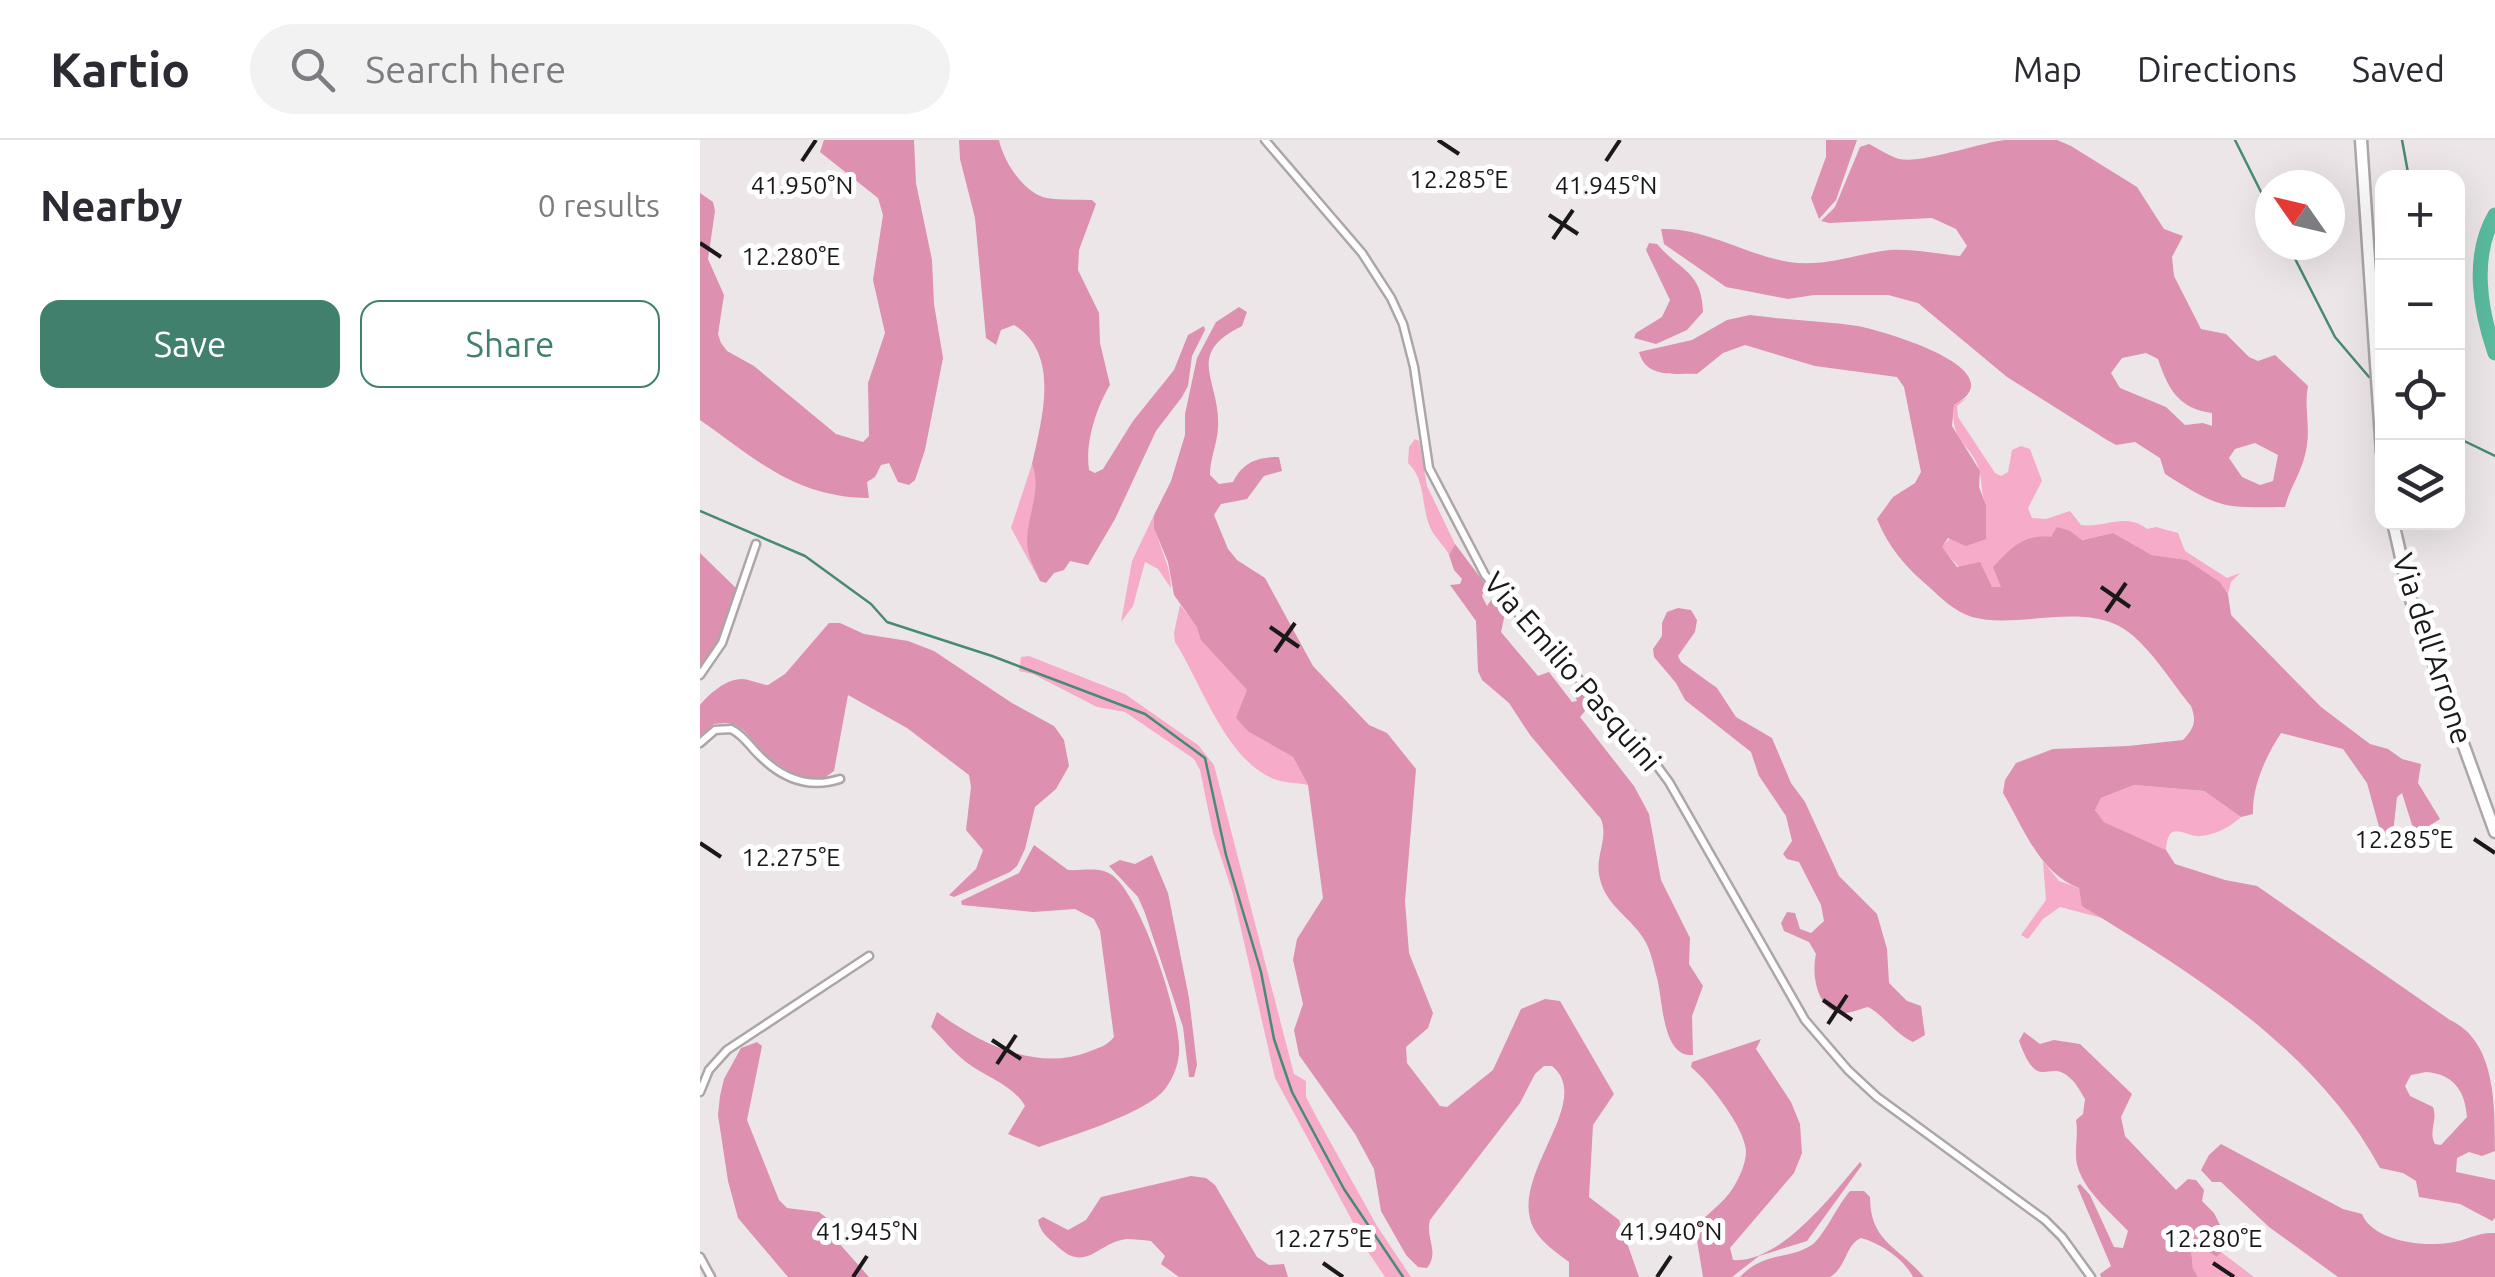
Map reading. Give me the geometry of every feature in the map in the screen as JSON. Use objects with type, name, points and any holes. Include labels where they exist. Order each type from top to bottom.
[{"type":"street","name":"Via Emilio Pasquini","points":[[1265,140],[1362,253],[1391,298],[1403,324],[1414,368],[1429,468],[1485,574],[1539,638],[1638,740],[1806,1020],[1848,1070],[1877,1097],[2045,1220],[2091,1277]]},
{"type":"street","points":[[2361,140],[2381,440]]},
{"type":"street","name":"Via dell'Arrone","points":[[2395,530],[2410,597],[2495,832]]},
{"type":"street","points":[[700,675],[722,643],[756,544]]},
{"type":"street","points":[[700,743],[715,730],[732,728],[769,764],[799,782],[822,785],[840,779]]},
{"type":"street","points":[[700,1092],[709,1070],[727,1050],[870,956]]},
{"type":"street","points":[[700,1257],[711,1277]]},
{"type":"shaded area","points":[[824,140],[914,140],[916,183],[932,260],[943,358],[925,450],[915,480],[909,485],[898,482],[889,463],[881,465],[867,482],[869,498],[819,491],[778,474],[700,420],[700,193],[713,202],[715,211],[708,259],[724,295],[718,334],[721,343],[836,434],[863,442],[869,436],[868,383],[885,333],[873,280],[883,215],[878,198],[820,152]]},
{"type":"shaded area","points":[[959,140],[999,140],[1015,173],[1035,193],[1054,199],[1092,200],[1096,204],[1079,250],[1078,270],[1099,313],[1100,343],[1110,385],[1093,426],[1089,470],[1095,473],[1103,469],[1133,421],[1174,370],[1188,335],[1204,326],[1205,330],[1192,356],[1188,386],[1156,431],[1115,519],[1088,565],[1070,561],[1046,583],[1040,581],[1027,543],[1035,494],[1032,464],[1043,407],[1043,370],[1029,337],[1014,325],[1001,330],[996,345],[986,338],[975,218]]},
{"type":"shaded area","points":[[1826,140],[1857,140],[1836,200],[1819,219],[1811,198],[1826,157]]},
{"type":"shaded area","points":[[2005,140],[2057,140],[2137,187],[2164,229],[2183,236],[2172,257],[2174,276],[2201,329],[2226,334],[2258,361],[2275,355],[2308,386],[2305,453],[2285,507],[2233,506],[2198,494],[2165,474],[2160,458],[2135,442],[2116,445],[2007,377],[1918,303],[1888,295],[1788,299],[1726,287],[1664,244],[1661,229],[1693,232],[1789,262],[1824,262],[1891,250],[1960,256],[1967,246],[1956,229],[1932,218],[1821,221],[1835,207],[1860,147],[1869,144],[1895,158],[1909,160]],"holes":[[[2146,353],[2158,359],[2176,396],[2191,407],[2212,413],[2212,426],[2185,425],[2166,407],[2120,388],[2111,373],[2122,358]],[[2255,443],[2278,455],[2273,481],[2260,485],[2242,477],[2229,458],[2235,449]]]},
{"type":"shaded area","points":[[1649,243],[1657,244],[1694,280],[1703,312],[1687,330],[1656,344],[1634,338],[1662,317],[1670,300],[1646,250]]},
{"type":"shaded area","points":[[1239,307],[1247,312],[1242,326],[1224,337],[1209,358],[1218,428],[1210,475],[1219,484],[1233,482],[1246,465],[1271,457],[1279,457],[1282,471],[1264,476],[1247,499],[1221,504],[1214,515],[1228,549],[1237,560],[1265,578],[1313,666],[1369,725],[1387,733],[1416,769],[1405,901],[1409,953],[1433,1013],[1428,1028],[1406,1047],[1407,1063],[1440,1106],[1447,1107],[1493,1070],[1521,1009],[1545,999],[1560,1001],[1614,1094],[1593,1125],[1589,1197],[1619,1220],[1639,1277],[1569,1277],[1569,1262],[1534,1229],[1529,1209],[1531,1187],[1564,1099],[1563,1081],[1552,1066],[1544,1066],[1535,1074],[1520,1103],[1430,1220],[1432,1256],[1427,1268],[1418,1267],[1406,1255],[1381,1211],[1374,1169],[1355,1134],[1299,1055],[1294,1030],[1303,1004],[1293,960],[1297,939],[1323,898],[1308,785],[1293,757],[1249,732],[1236,718],[1247,690],[1201,640],[1197,627],[1174,595],[1168,562],[1154,528],[1154,515],[1171,481],[1185,435],[1185,414],[1197,358],[1216,322]]},
{"type":"shaded area","points":[[1750,315],[1858,326],[1917,344],[1959,366],[1970,379],[1969,392],[1954,405],[1952,426],[1980,471],[1986,539],[1966,546],[1948,538],[1942,547],[1957,567],[1980,562],[1992,587],[2001,587],[1993,567],[2018,544],[2051,537],[2057,527],[2082,540],[2113,533],[2152,555],[2187,560],[2220,582],[2228,594],[2231,615],[2321,707],[2370,744],[2421,764],[2418,783],[2440,819],[2421,831],[2412,825],[2402,793],[2397,797],[2393,833],[2381,834],[2367,783],[2343,749],[2281,733],[2261,772],[2253,814],[2241,817],[2204,791],[2134,785],[2101,798],[2095,810],[2104,822],[2166,850],[2175,864],[2257,886],[2465,1030],[2476,1042],[2489,1075],[2495,1151],[2482,1156],[2469,1152],[2457,1158],[2456,1172],[2495,1180],[2492,1221],[2460,1204],[2419,1197],[2416,1181],[2403,1173],[2380,1168],[2353,1125],[2287,1051],[2209,988],[2082,906],[2079,888],[2043,861],[2003,793],[2005,780],[2016,763],[2053,749],[2183,740],[2193,724],[2191,706],[2148,651],[2119,626],[2084,617],[1972,617],[1948,604],[1905,564],[1877,519],[1893,497],[1915,483],[1921,472],[1904,387],[1897,377],[1815,366],[1745,345],[1723,353],[1697,374],[1662,373],[1648,367],[1639,352],[1692,340],[1727,320]],"holes":[[[2435,1073],[2456,1085],[2464,1099],[2467,1117],[2441,1145],[2433,1139],[2433,1107],[2410,1096],[2405,1086],[2411,1075]]]},
{"type":"shaded area","points":[[1968,397],[1957,406],[1958,417],[1995,473],[2001,476],[2008,472],[2012,450],[2021,446],[2030,449],[2042,481],[2028,508],[2032,518],[2046,519],[2070,511],[2081,525],[2123,521],[2178,533],[2185,551],[2227,578],[2240,573],[2231,582],[2228,594],[2220,582],[2187,560],[2152,555],[2113,533],[2081,540],[2070,531],[2051,537],[2002,588],[1984,584],[1968,574],[1941,547],[1986,505],[1977,463],[1958,436],[1953,418],[1954,405]]},
{"type":"shaded area","points":[[1415,439],[1419,441],[1427,486],[1455,544],[1449,555],[1430,527],[1418,477],[1408,463],[1409,447]]},
{"type":"shaded area","points":[[1032,464],[1035,494],[1027,543],[1040,581],[1011,528]]},
{"type":"shaded area","points":[[1154,515],[1171,588],[1158,569],[1145,562],[1133,606],[1121,622],[1132,561]]},
{"type":"shaded area","points":[[1455,544],[1486,585],[1482,596],[1487,606],[1494,596],[1506,609],[1501,632],[1538,676],[1549,672],[1572,702],[1577,701],[1574,694],[1580,687],[1594,700],[1580,717],[1634,786],[1649,814],[1661,880],[1690,938],[1689,964],[1703,986],[1692,1016],[1693,1055],[1683,1053],[1670,1038],[1647,945],[1603,888],[1599,871],[1601,819],[1530,735],[1509,703],[1482,680],[1478,671],[1476,621],[1450,585],[1460,584],[1462,579],[1449,555]]},
{"type":"shaded area","points":[[700,553],[739,591],[725,631],[700,673]]},
{"type":"shaded area","points":[[1180,605],[1198,627],[1202,640],[1247,690],[1249,732],[1293,757],[1308,785],[1277,780],[1259,771],[1230,740],[1175,642]]},
{"type":"shaded area","points":[[1678,608],[1691,610],[1697,620],[1695,632],[1678,656],[1681,662],[1717,688],[1736,717],[1772,738],[1839,876],[1877,914],[1887,949],[1889,983],[1907,1001],[1921,1006],[1925,1035],[1913,1042],[1868,1007],[1844,1013],[1829,1008],[1819,994],[1814,969],[1816,954],[1809,942],[1784,931],[1781,923],[1787,912],[1795,913],[1800,929],[1811,933],[1824,921],[1821,905],[1799,862],[1783,854],[1792,841],[1786,816],[1759,776],[1751,752],[1685,700],[1654,657],[1653,649],[1662,636],[1667,612]]},
{"type":"shaded area","points":[[829,623],[934,651],[1054,726],[1064,740],[1069,766],[1056,789],[1035,807],[1025,849],[1010,872],[954,897],[949,895],[976,869],[983,850],[966,830],[969,775],[907,728],[848,695],[834,771],[820,781],[781,767],[736,726],[714,724],[700,737],[700,705],[709,696],[737,679],[768,685],[785,674]]},
{"type":"shaded area","points":[[1029,656],[1125,694],[1198,745],[1214,765],[1294,1074],[1306,1081],[1306,1097],[1317,1118],[1377,1226],[1411,1277],[1385,1277],[1356,1234],[1275,1078],[1233,894],[1194,759],[1125,712],[1097,707],[1033,674],[1019,671],[1021,657]]},
{"type":"shaded area","points":[[2134,785],[2204,791],[2241,817],[2208,835],[2174,832],[2167,840],[2166,850],[2104,822],[2095,810],[2101,798]]},
{"type":"shaded area","points":[[1034,845],[1068,870],[1102,871],[1123,887],[1156,955],[1179,1046],[1174,1074],[1156,1098],[1106,1123],[1039,1147],[1008,1134],[1025,1106],[1020,1098],[966,1062],[931,1027],[937,1012],[990,1044],[1048,1059],[1088,1052],[1114,1037],[1100,931],[1094,919],[1075,909],[1033,912],[962,905],[961,901],[1019,873]]},
{"type":"shaded area","points":[[1152,855],[1168,893],[1189,998],[1197,1065],[1194,1077],[1189,1077],[1183,1027],[1145,913],[1138,897],[1109,866],[1120,860],[1135,864]]},
{"type":"shaded area","points":[[2043,861],[2059,881],[2079,888],[2083,906],[2102,918],[2060,907],[2043,919],[2028,939],[2021,935],[2046,900]]},
{"type":"shaded area","points":[[2024,1032],[2040,1044],[2054,1040],[2080,1044],[2132,1094],[2121,1117],[2125,1136],[2176,1190],[2188,1179],[2196,1180],[2204,1190],[2202,1201],[2214,1213],[2229,1243],[2217,1257],[2203,1249],[2191,1249],[2198,1277],[2101,1277],[2111,1266],[2077,1186],[2080,1184],[2090,1195],[2114,1247],[2123,1248],[2128,1231],[2092,1193],[2078,1168],[2076,1120],[2083,1114],[2085,1099],[2063,1073],[2032,1067],[2019,1041]]},
{"type":"shaded area","points":[[1761,1039],[1756,1049],[1791,1102],[1800,1124],[1802,1153],[1794,1173],[1730,1248],[1733,1260],[1769,1251],[1786,1239],[1820,1209],[1860,1162],[1862,1165],[1807,1241],[1759,1256],[1732,1277],[1703,1277],[1695,1228],[1733,1188],[1746,1151],[1733,1118],[1691,1067],[1692,1062]]},
{"type":"shaded area","points":[[757,1042],[762,1046],[747,1120],[779,1200],[787,1208],[819,1212],[828,1219],[837,1241],[869,1277],[788,1277],[738,1218],[718,1115],[720,1096],[724,1079],[741,1048]]},
{"type":"shaded area","points":[[2221,1144],[2343,1209],[2362,1214],[2376,1230],[2399,1240],[2437,1244],[2495,1233],[2495,1277],[2338,1277],[2269,1227],[2221,1182],[2212,1182],[2201,1170]]},
{"type":"shaded area","points":[[1191,1176],[1206,1178],[1215,1185],[1257,1257],[1269,1265],[1284,1264],[1288,1277],[1179,1277],[1161,1264],[1165,1256],[1151,1241],[1117,1241],[1092,1254],[1076,1257],[1050,1239],[1039,1224],[1043,1217],[1068,1230],[1086,1220],[1101,1197]]},
{"type":"shaded area","points":[[1850,1191],[1864,1191],[1870,1197],[1880,1234],[1924,1277],[1913,1277],[1891,1253],[1861,1238],[1830,1277],[1740,1277],[1758,1263],[1813,1244]]},
{"type":"shaded area","points":[[2191,1249],[2203,1249],[2217,1257],[2221,1252],[2254,1277],[2198,1277]]},
{"type":"waterway","points":[[2235,140],[2255,180]]},
{"type":"waterway","points":[[2402,140],[2408,170]]},
{"type":"waterway","points":[[2495,215],[2487,231],[2480,265],[2485,319],[2495,353]]},
{"type":"waterway","points":[[2296,260],[2335,337],[2369,377]]},
{"type":"waterway","points":[[2462,440],[2495,456]]},
{"type":"waterway","points":[[700,511],[805,556],[871,604],[887,622],[992,656],[1145,714],[1205,758],[1226,855],[1261,972],[1274,1039],[1292,1092],[1344,1189],[1403,1277]]}]
